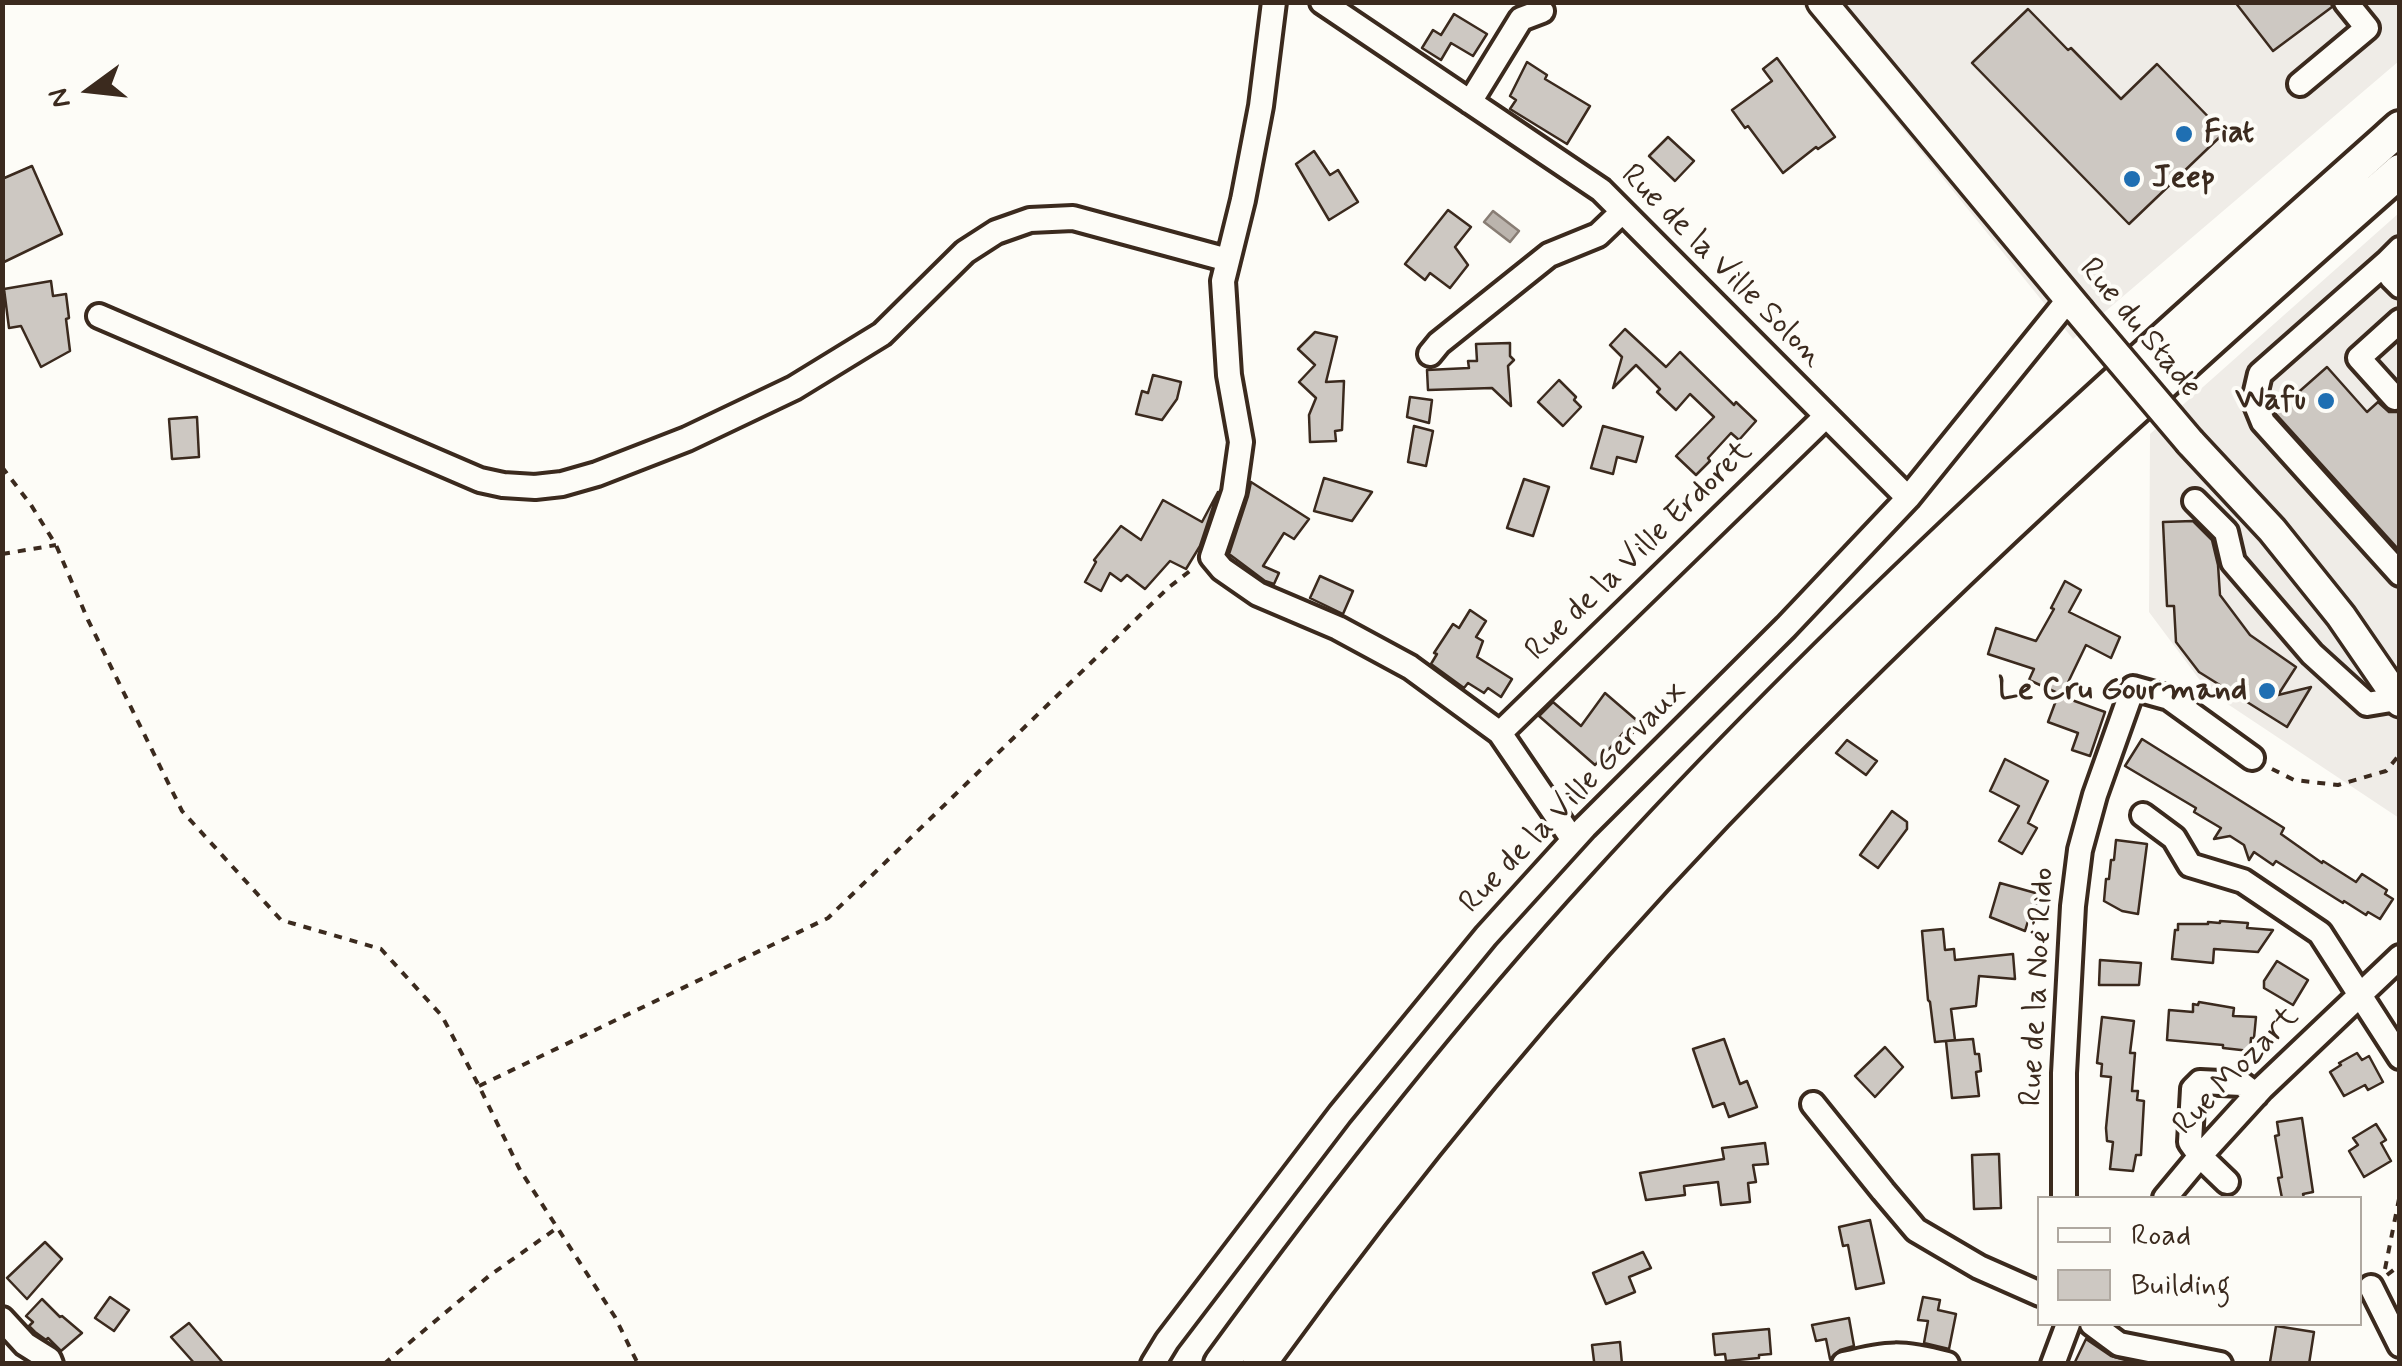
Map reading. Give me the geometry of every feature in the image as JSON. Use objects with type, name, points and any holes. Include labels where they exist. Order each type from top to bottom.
[{"type":"highway","points":[[1221,1364],[1426,1095],[1589,904],[1681,805],[1854,627],[2008,482],[2400,128]]},
{"type":"highway","points":[[1259,1364],[1320,1278],[1512,1041],[1716,814],[1969,560],[2400,171]]},
{"type":"main road","name":"Rue du Stade","points":[[1822,2],[2074,306],[2190,442],[2272,530],[2341,616],[2398,701]]},
{"type":"street","points":[[1274,2],[1261,106],[1223,281],[1228,375],[1242,442],[1234,492],[1212,557],[1222,569],[1258,594],[1338,628],[1410,667],[1500,734],[1573,840]]},
{"type":"street","name":"Rue de la Ville Solon","points":[[1322,2],[1601,190],[1908,498]]},
{"type":"street","points":[[2300,84],[2367,28],[2346,2]]},
{"type":"street","points":[[1470,102],[1521,19],[1542,11]]},
{"type":"street","points":[[1430,354],[1549,255],[1598,235],[1622,212]]},
{"type":"street","points":[[99,316],[480,480],[535,487],[598,474],[688,438],[794,388],[882,334],[965,252],[996,232],[1030,220],[1072,218],[1228,260]]},
{"type":"street","points":[[2393,255],[2391,277],[2400,286]]},
{"type":"street","points":[[2393,255],[2260,374],[2254,400],[2262,422],[2400,574]]},
{"type":"street","name":"Rue de la Ville Gervaux","points":[[1153,1364],[1340,1114],[1486,936],[1573,840],[1786,628],[1908,498],[2074,306]]},
{"type":"street","points":[[2394,398],[2359,358],[2400,321]]},
{"type":"street","name":"Rue de la Ville Erdoret","points":[[1500,734],[1826,416]]},
{"type":"street","points":[[2195,501],[2226,532],[2233,562],[2312,654],[2368,704],[2398,701]]},
{"type":"street","name":"Rue de la Noë Rido","points":[[2064,1196],[2065,1054],[2080,850],[2133,688],[2169,698],[2252,758]]},
{"type":"street","points":[[2143,815],[2174,838],[2190,865],[2243,881],[2320,933],[2400,1057]]},
{"type":"street","name":"Rue Mozart","points":[[2168,1196],[2256,1095],[2400,957]]},
{"type":"street","points":[[2228,1182],[2190,1142],[2193,1089],[2200,1082],[2242,1084],[2256,1095]]},
{"type":"street","points":[[1813,1104],[1916,1230],[1980,1267],[2037,1293]]},
{"type":"street","points":[[2377,1283],[2400,1345]]},
{"type":"street","points":[[2,1319],[51,1364]]},
{"type":"street","points":[[2053,1364],[2067,1326]]},
{"type":"street","points":[[2095,1326],[2118,1344],[2220,1364]]},
{"type":"street","points":[[1844,1364],[1884,1354],[1910,1354],[1947,1364]]},
{"type":"path","points":[[2,467],[56,545],[88,620],[182,811],[281,920],[381,949],[442,1016],[520,1170],[615,1317],[638,1364]]},
{"type":"path","points":[[2,554],[56,545]]},
{"type":"path","points":[[479,1086],[828,918],[1168,588],[1212,557]]},
{"type":"path","points":[[2252,758],[2294,780],[2338,785],[2386,771],[2400,754]]},
{"type":"path","points":[[2377,1283],[2400,1194]]},
{"type":"path","points":[[384,1364],[489,1276],[557,1228]]},
{"type":"shaded area","points":[[1801,3],[2399,3],[2399,61],[2073,339]]},
{"type":"shaded area","points":[[1493,211],[1519,231],[1510,242],[1484,222]]},
{"type":"shaded area","points":[[2399,213],[2399,818],[2208,691],[2149,612],[2150,434]]},
{"type":"building","points":[[2235,2],[2331,2],[2332,7],[2273,51]]},
{"type":"building","points":[[2028,9],[2121,99],[2157,64],[2224,133],[2129,224],[1972,63]]},
{"type":"building","points":[[1454,14],[1487,34],[1473,56],[1451,43],[1441,60],[1422,48],[1433,30],[1441,35]]},
{"type":"building","points":[[1777,58],[1835,137],[1783,173],[1732,110],[1772,81],[1763,69]]},
{"type":"building","points":[[1527,62],[1547,75],[1545,79],[1590,106],[1567,144],[1510,109],[1516,100],[1510,96]]},
{"type":"building","points":[[1668,137],[1694,161],[1675,181],[1649,156]]},
{"type":"building","points":[[1314,151],[1330,175],[1338,170],[1358,202],[1329,220],[1296,164]]},
{"type":"building","points":[[32,166],[62,234],[2,263],[2,179]]},
{"type":"building","points":[[1448,210],[1471,227],[1455,247],[1468,265],[1450,288],[1430,273],[1425,280],[1405,264]]},
{"type":"building","points":[[51,281],[53,296],[66,294],[70,351],[41,367],[21,326],[9,328],[4,289]]},
{"type":"building","points":[[1625,329],[1666,367],[1680,352],[1756,421],[1739,440],[1731,433],[1696,475],[1676,456],[1714,417],[1690,394],[1676,410],[1636,365],[1613,388],[1622,357],[1610,345]]},
{"type":"building","points":[[1315,332],[1337,337],[1326,382],[1344,381],[1342,430],[1335,431],[1336,441],[1310,442],[1309,415],[1316,398],[1299,382],[1315,365],[1298,349]]},
{"type":"building","points":[[1510,343],[1514,360],[1508,366],[1511,406],[1492,388],[1428,390],[1427,370],[1469,368],[1468,361],[1477,361],[1476,344]]},
{"type":"building","points":[[2327,367],[2367,412],[2378,402],[2389,412],[2400,412],[2400,551],[2275,413]]},
{"type":"building","points":[[1153,375],[1181,382],[1177,399],[1162,420],[1136,414],[1142,391],[1148,393]]},
{"type":"building","points":[[1559,380],[1581,407],[1563,426],[1538,402]]},
{"type":"building","points":[[1410,397],[1432,400],[1429,423],[1407,417]]},
{"type":"building","points":[[197,417],[199,457],[172,459],[169,419]]},
{"type":"building","points":[[1414,426],[1433,431],[1426,466],[1408,462]]},
{"type":"building","points":[[1603,426],[1643,437],[1636,462],[1617,457],[1613,474],[1591,468]]},
{"type":"building","points":[[1324,478],[1372,492],[1352,521],[1314,511]]},
{"type":"building","points":[[1524,479],[1549,487],[1533,536],[1507,528]]},
{"type":"building","points":[[1251,482],[1309,519],[1294,539],[1284,533],[1263,566],[1279,573],[1274,584],[1229,554]]},
{"type":"building","points":[[1218,492],[1200,546],[1186,569],[1170,561],[1145,589],[1127,575],[1121,581],[1110,573],[1101,591],[1085,582],[1094,560],[1121,526],[1141,540],[1163,500],[1202,522]]},
{"type":"building","points":[[2193,521],[2212,540],[2220,595],[2250,635],[2296,667],[2278,695],[2311,687],[2287,727],[2199,672],[2176,642],[2174,606],[2167,606],[2163,522]]},
{"type":"building","points":[[1320,576],[1353,591],[1343,614],[1310,598]]},
{"type":"building","points":[[2065,581],[2081,590],[2069,612],[2120,637],[2111,658],[2086,645],[2062,695],[2029,680],[2034,669],[1988,654],[1996,628],[2036,641]]},
{"type":"building","points":[[1470,610],[1486,621],[1476,637],[1483,641],[1477,657],[1512,679],[1501,697],[1488,688],[1484,693],[1468,683],[1464,688],[1431,664],[1453,624],[1459,628]]},
{"type":"building","points":[[1605,693],[1641,724],[1629,737],[1624,732],[1595,765],[1539,716],[1553,702],[1581,726]]},
{"type":"building","points":[[2058,695],[2105,712],[2090,756],[2072,750],[2078,733],[2048,722]]},
{"type":"building","points":[[2142,739],[2284,828],[2281,834],[2322,863],[2356,882],[2362,874],[2387,890],[2385,894],[2393,899],[2380,919],[2343,903],[2276,861],[2273,865],[2254,852],[2249,860],[2244,845],[2230,836],[2214,839],[2221,828],[2194,812],[2196,808],[2125,766]]},
{"type":"building","points":[[1847,740],[1877,761],[1866,775],[1836,753]]},
{"type":"building","points":[[2005,759],[2048,781],[2028,823],[2037,828],[2022,854],[1999,841],[2019,806],[1990,791]]},
{"type":"building","points":[[1892,811],[1907,822],[1907,829],[1878,868],[1860,855]]},
{"type":"building","points":[[2116,840],[2147,844],[2138,914],[2104,901]]},
{"type":"building","points":[[2000,883],[2039,894],[2025,931],[1990,917]]},
{"type":"building","points":[[2220,921],[2273,930],[2258,952],[2214,949],[2213,963],[2172,959],[2178,924]]},
{"type":"building","points":[[1943,929],[1945,950],[1954,949],[1955,960],[2013,954],[2015,979],[1979,976],[1976,1006],[1951,1009],[1955,1040],[1935,1042],[1922,931]]},
{"type":"building","points":[[2100,960],[2141,963],[2139,985],[2099,985]]},
{"type":"building","points":[[2277,961],[2308,980],[2293,1005],[2264,988],[2264,981]]},
{"type":"building","points":[[2193,1004],[2234,1008],[2233,1016],[2256,1017],[2250,1051],[2167,1040],[2169,1010],[2193,1012]]},
{"type":"building","points":[[2102,1017],[2134,1021],[2130,1053],[2135,1053],[2132,1091],[2138,1091],[2137,1100],[2144,1101],[2141,1155],[2136,1155],[2133,1171],[2110,1169],[2113,1142],[2107,1141],[2106,1128],[2111,1077],[2101,1076],[2102,1064],[2097,1063]]},
{"type":"building","points":[[1724,1039],[1740,1084],[1747,1081],[1757,1107],[1729,1117],[1724,1103],[1713,1107],[1693,1049]]},
{"type":"building","points":[[1973,1039],[1981,1071],[1976,1072],[1979,1096],[1952,1098],[1946,1041]]},
{"type":"building","points":[[1885,1047],[1903,1067],[1875,1097],[1855,1076]]},
{"type":"building","points":[[2357,1053],[2362,1060],[2369,1056],[2383,1082],[2368,1090],[2365,1085],[2344,1096],[2330,1072]]},
{"type":"building","points":[[2302,1118],[2313,1192],[2282,1196],[2277,1122]]},
{"type":"building","points":[[2376,1124],[2386,1140],[2381,1143],[2391,1161],[2364,1177],[2349,1151],[2358,1145],[2353,1138]]},
{"type":"building","points":[[1765,1143],[1768,1164],[1753,1165],[1756,1182],[1748,1183],[1750,1202],[1721,1205],[1718,1182],[1684,1186],[1685,1195],[1646,1200],[1640,1173],[1724,1159],[1722,1148]]},
{"type":"building","points":[[1999,1154],[2001,1208],[1974,1209],[1972,1155]]},
{"type":"building","points":[[1870,1220],[1884,1283],[1856,1289],[1848,1245],[1843,1246],[1839,1227]]},
{"type":"building","points":[[45,1242],[62,1259],[27,1299],[7,1278]]},
{"type":"building","points":[[1643,1252],[1651,1268],[1629,1277],[1635,1292],[1606,1304],[1593,1273]]},
{"type":"building","points":[[110,1297],[129,1310],[114,1331],[95,1318]]},
{"type":"building","points":[[1923,1297],[1940,1300],[1938,1310],[1956,1314],[1949,1349],[1924,1343],[1928,1321],[1918,1320]]},
{"type":"building","points":[[42,1299],[82,1333],[61,1351],[29,1326],[33,1322],[26,1316]]},
{"type":"building","points":[[1849,1318],[1854,1346],[1840,1350],[1830,1359],[1826,1339],[1816,1341],[1812,1325]]},
{"type":"building","points":[[189,1323],[224,1364],[195,1364],[171,1337]]},
{"type":"building","points":[[2276,1326],[2314,1332],[2309,1364],[2270,1362]]},
{"type":"building","points":[[1769,1329],[1771,1354],[1726,1361],[1725,1354],[1715,1355],[1713,1334]]},
{"type":"building","points":[[2086,1339],[2111,1356],[2140,1364],[2074,1364]]},
{"type":"building","points":[[1620,1342],[1622,1364],[1595,1364],[1592,1345]]},
{"type":"place","name":"Fiat","points":[[2184,134]]},
{"type":"place","name":"Jeep","points":[[2132,179]]},
{"type":"place","name":"Wafu","points":[[2326,401]]},
{"type":"place","name":"Le Cru Gourmand","points":[[2267,691]]}]
